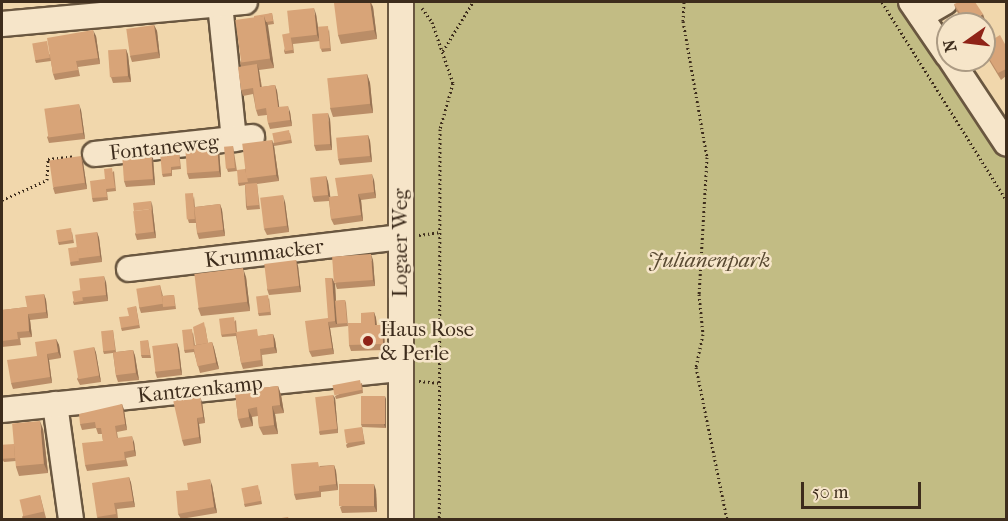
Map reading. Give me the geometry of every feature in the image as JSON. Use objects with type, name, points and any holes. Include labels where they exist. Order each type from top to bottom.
[{"type":"street","points":[[2,24],[245,2]]},
{"type":"street","name":"Logaer Weg","points":[[401,2],[399,369],[401,519]]},
{"type":"street","points":[[936,38],[916,9],[945,2]]},
{"type":"street","name":"Fontaneweg","points":[[95,154],[243,138],[220,4]]},
{"type":"street","points":[[959,72],[1006,143]]},
{"type":"street","name":"Krummacker","points":[[129,269],[400,237]]},
{"type":"street","name":"Kantzenkamp","points":[[2,410],[399,369]]},
{"type":"street","points":[[55,404],[71,519]]},
{"type":"path","points":[[417,2],[432,22],[453,83],[440,129],[439,519]]},
{"type":"path","points":[[442,52],[473,2]]},
{"type":"path","points":[[684,2],[684,21],[707,157],[699,294],[703,334],[696,367],[727,519]]},
{"type":"path","points":[[882,2],[1006,200]]},
{"type":"path","points":[[2,200],[47,180],[48,159],[95,154]]},
{"type":"green space","name":"Julianenpark","points":[[412,2],[905,2],[936,48],[936,72],[952,72],[1006,153],[1006,519],[413,519]]},
{"type":"building","points":[[370,2],[374,30],[338,35],[334,3]]},
{"type":"building","points":[[975,2],[982,12],[959,12],[954,4]]},
{"type":"building","points":[[314,8],[317,35],[290,38],[287,11]]},
{"type":"building","points":[[272,13],[273,21],[266,22],[264,16],[254,18],[254,16]]},
{"type":"building","points":[[264,16],[270,59],[241,63],[235,20]]},
{"type":"building","points":[[154,25],[158,52],[130,56],[126,29]]},
{"type":"building","points":[[328,26],[330,48],[320,49],[318,27]]},
{"type":"building","points":[[93,30],[98,58],[76,61],[78,70],[53,74],[47,38]]},
{"type":"building","points":[[290,33],[293,50],[285,51],[282,34]]},
{"type":"building","points":[[1000,35],[1006,46],[1006,69],[998,73],[996,70],[996,38]]},
{"type":"building","points":[[47,41],[50,58],[35,60],[32,44]]},
{"type":"building","points":[[126,49],[128,76],[110,77],[108,50]]},
{"type":"building","points":[[257,64],[260,87],[275,85],[278,107],[288,106],[290,120],[268,123],[266,108],[256,110],[253,88],[241,90],[238,67]]},
{"type":"building","points":[[367,74],[370,104],[330,108],[327,78]]},
{"type":"building","points":[[79,104],[83,133],[48,138],[44,109]]},
{"type":"building","points":[[328,113],[330,144],[314,145],[312,114]]},
{"type":"building","points":[[289,130],[291,140],[274,143],[272,133]]},
{"type":"building","points":[[368,135],[370,156],[338,159],[336,138]]},
{"type":"building","points":[[272,140],[276,175],[246,178],[242,144]]},
{"type":"building","points":[[217,143],[219,171],[187,173],[185,145]]},
{"type":"building","points":[[233,146],[235,168],[226,169],[224,147]]},
{"type":"building","points":[[179,150],[180,166],[171,167],[171,173],[162,174],[160,152]]},
{"type":"building","points":[[151,152],[153,179],[124,181],[122,154]]},
{"type":"building","points":[[81,156],[85,183],[53,187],[49,160]]},
{"type":"building","points":[[112,168],[115,188],[106,189],[107,197],[92,198],[90,181],[105,179],[104,169]]},
{"type":"building","points":[[245,169],[248,182],[238,183],[237,170]]},
{"type":"building","points":[[372,174],[374,192],[358,194],[361,215],[331,219],[329,197],[338,196],[335,178]]},
{"type":"building","points":[[326,176],[328,195],[312,197],[310,178]]},
{"type":"building","points":[[257,183],[259,205],[247,206],[245,184]]},
{"type":"building","points":[[193,193],[195,219],[187,219],[185,194]]},
{"type":"building","points":[[283,195],[287,226],[264,229],[260,198]]},
{"type":"building","points":[[151,201],[152,212],[151,209],[134,211],[133,203]]},
{"type":"building","points":[[220,204],[223,230],[197,233],[194,207]]},
{"type":"building","points":[[151,209],[154,232],[136,234],[133,211]]},
{"type":"building","points":[[71,228],[73,240],[58,242],[56,230]]},
{"type":"building","points":[[97,232],[100,256],[78,259],[75,235]]},
{"type":"building","points":[[77,247],[79,261],[70,262],[68,248]]},
{"type":"building","points":[[371,254],[373,280],[334,283],[332,257]]},
{"type":"building","points":[[296,260],[299,286],[267,290],[264,264]]},
{"type":"building","points":[[243,268],[247,302],[199,308],[194,274]]},
{"type":"building","points":[[104,276],[106,295],[81,298],[79,279]]},
{"type":"building","points":[[325,278],[332,278],[335,321],[328,322],[332,348],[309,351],[305,321],[328,318]]},
{"type":"building","points":[[160,285],[163,304],[139,308],[136,289]]},
{"type":"building","points":[[81,290],[83,301],[74,302],[72,292]]},
{"type":"building","points":[[44,294],[46,312],[28,314],[29,331],[17,332],[18,339],[2,341],[2,310],[27,307],[25,296]]},
{"type":"building","points":[[174,295],[175,306],[163,307],[162,296]]},
{"type":"building","points":[[268,295],[270,312],[258,313],[256,296]]},
{"type":"building","points":[[345,300],[347,323],[337,324],[335,301]]},
{"type":"building","points":[[136,306],[139,325],[121,328],[119,317],[129,316],[127,308]]},
{"type":"building","name":"Haus Rose & Perle","points":[[374,312],[375,325],[382,325],[383,344],[349,345],[348,323],[361,323],[361,313]]},
{"type":"building","points":[[234,317],[236,333],[221,335],[219,319]]},
{"type":"building","points":[[204,322],[208,343],[196,345],[193,327]]},
{"type":"building","points":[[192,329],[194,349],[184,350],[182,330]]},
{"type":"building","points":[[257,329],[258,336],[273,334],[274,347],[260,349],[261,360],[241,363],[236,332]]},
{"type":"building","points":[[113,330],[115,350],[103,351],[101,331]]},
{"type":"building","points":[[56,339],[58,352],[47,354],[50,377],[11,383],[7,360],[37,356],[35,342]]},
{"type":"building","points":[[148,340],[150,355],[141,355],[140,341]]},
{"type":"building","points":[[212,342],[216,363],[197,366],[193,346]]},
{"type":"building","points":[[177,343],[180,369],[155,372],[152,346]]},
{"type":"building","points":[[94,347],[99,376],[78,379],[73,351]]},
{"type":"building","points":[[133,350],[136,373],[116,375],[113,352]]},
{"type":"building","points":[[360,380],[362,390],[334,395],[333,385]]},
{"type":"building","points":[[278,386],[280,405],[272,406],[274,425],[259,427],[257,407],[248,409],[249,417],[238,419],[235,391]]},
{"type":"building","points":[[333,395],[337,429],[319,431],[315,397]]},
{"type":"building","points":[[200,396],[203,417],[197,418],[199,437],[182,440],[173,400]]},
{"type":"building","points":[[361,396],[385,396],[385,424],[361,424]]},
{"type":"building","points":[[122,404],[125,424],[115,426],[117,438],[132,436],[134,450],[124,452],[125,460],[85,465],[82,443],[103,441],[101,428],[96,428],[95,422],[80,424],[79,414]]},
{"type":"building","points":[[40,421],[44,464],[16,466],[12,423]]},
{"type":"building","points":[[362,427],[364,441],[346,443],[344,430]]},
{"type":"building","points":[[14,444],[15,458],[3,459],[2,445]]},
{"type":"building","points":[[318,462],[319,467],[334,465],[336,484],[319,486],[319,491],[294,494],[291,464]]},
{"type":"building","points":[[129,477],[133,501],[114,503],[116,514],[97,517],[92,483]]},
{"type":"building","points":[[210,479],[214,507],[178,514],[176,491],[188,490],[187,483]]},
{"type":"building","points":[[339,484],[374,484],[374,506],[339,506]]},
{"type":"building","points":[[258,485],[261,501],[244,504],[241,488]]},
{"type":"building","points":[[40,495],[44,512],[23,516],[20,500]]},
{"type":"place","name":"Haus Rose & Perle","points":[[368,341]]}]
